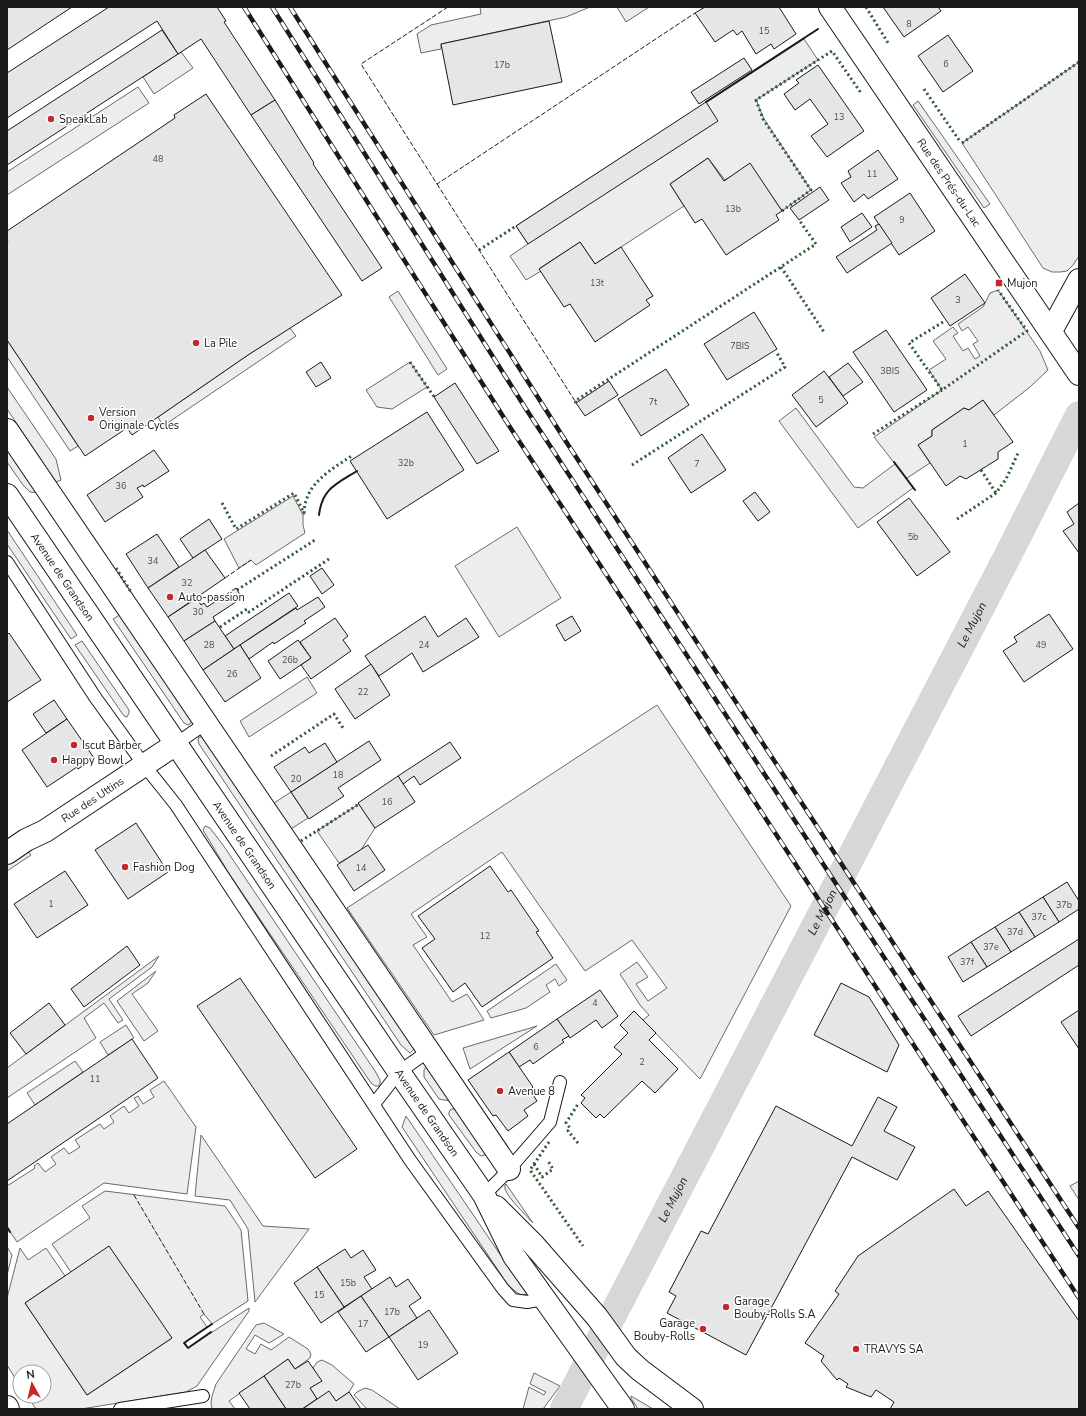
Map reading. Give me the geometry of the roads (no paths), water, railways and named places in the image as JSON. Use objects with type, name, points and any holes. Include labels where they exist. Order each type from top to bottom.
[{"type":"street","name":"Rue des Prés-du-Lac","points":[[830,7],[1074,365]]},
{"type":"street","points":[[1051,331],[1079,280]]},
{"type":"street","points":[[7,430],[509,1169]]},
{"type":"street","name":"Avenue de Grandson","points":[[7,495],[399,1072],[484,1194],[514,1256],[623,1409]]},
{"type":"street","name":"Rue des Uttins","points":[[7,853],[26,840],[45,831],[176,744]]},
{"type":"street","name":"Avenue de Grandson","points":[[484,1194],[533,1244],[588,1306],[626,1358],[692,1408]]},
{"type":"lane","points":[[7,562],[95,696],[144,765],[176,804],[410,1160],[502,1289],[513,1300],[527,1302],[544,1299]]},
{"type":"lane","points":[[176,744],[206,723]]},
{"type":"lane","points":[[374,1104],[399,1072],[422,1055],[428,1048]]},
{"type":"lane","points":[[484,1194],[509,1169],[550,1122],[560,1082]]},
{"type":"lane","points":[[120,1409],[203,1396]]},
{"type":"waterway","name":"Le Mujon","points":[[564,1409],[1006,559],[1079,415]]},
{"type":"railway","points":[[244,7],[506,421],[1079,1298]]},
{"type":"railway","points":[[272,7],[526,409],[1079,1256]]},
{"type":"railway","points":[[290,7],[565,440],[1079,1228]]},
{"type":"place","name":"SpeakLab","points":[[51,119]]},
{"type":"place","name":"Mujon","points":[[999,283]]},
{"type":"place","name":"La Pile","points":[[196,343]]},
{"type":"place","name":"Version Originale Cycles","points":[[91,418]]},
{"type":"place","name":"Auto-passion","points":[[170,597]]},
{"type":"place","name":"Iscut Barber","points":[[74,745]]},
{"type":"place","name":"Happy Bowl","points":[[54,760]]},
{"type":"place","name":"Fashion Dog","points":[[125,867]]},
{"type":"place","name":"Avenue 8","points":[[500,1091]]},
{"type":"place","name":"Garage Bouby-Rolls S.A","points":[[726,1307]]},
{"type":"place","name":"Garage Bouby-Rolls","points":[[703,1329]]},
{"type":"place","name":"TRAVYS SA","points":[[856,1349]]}]
